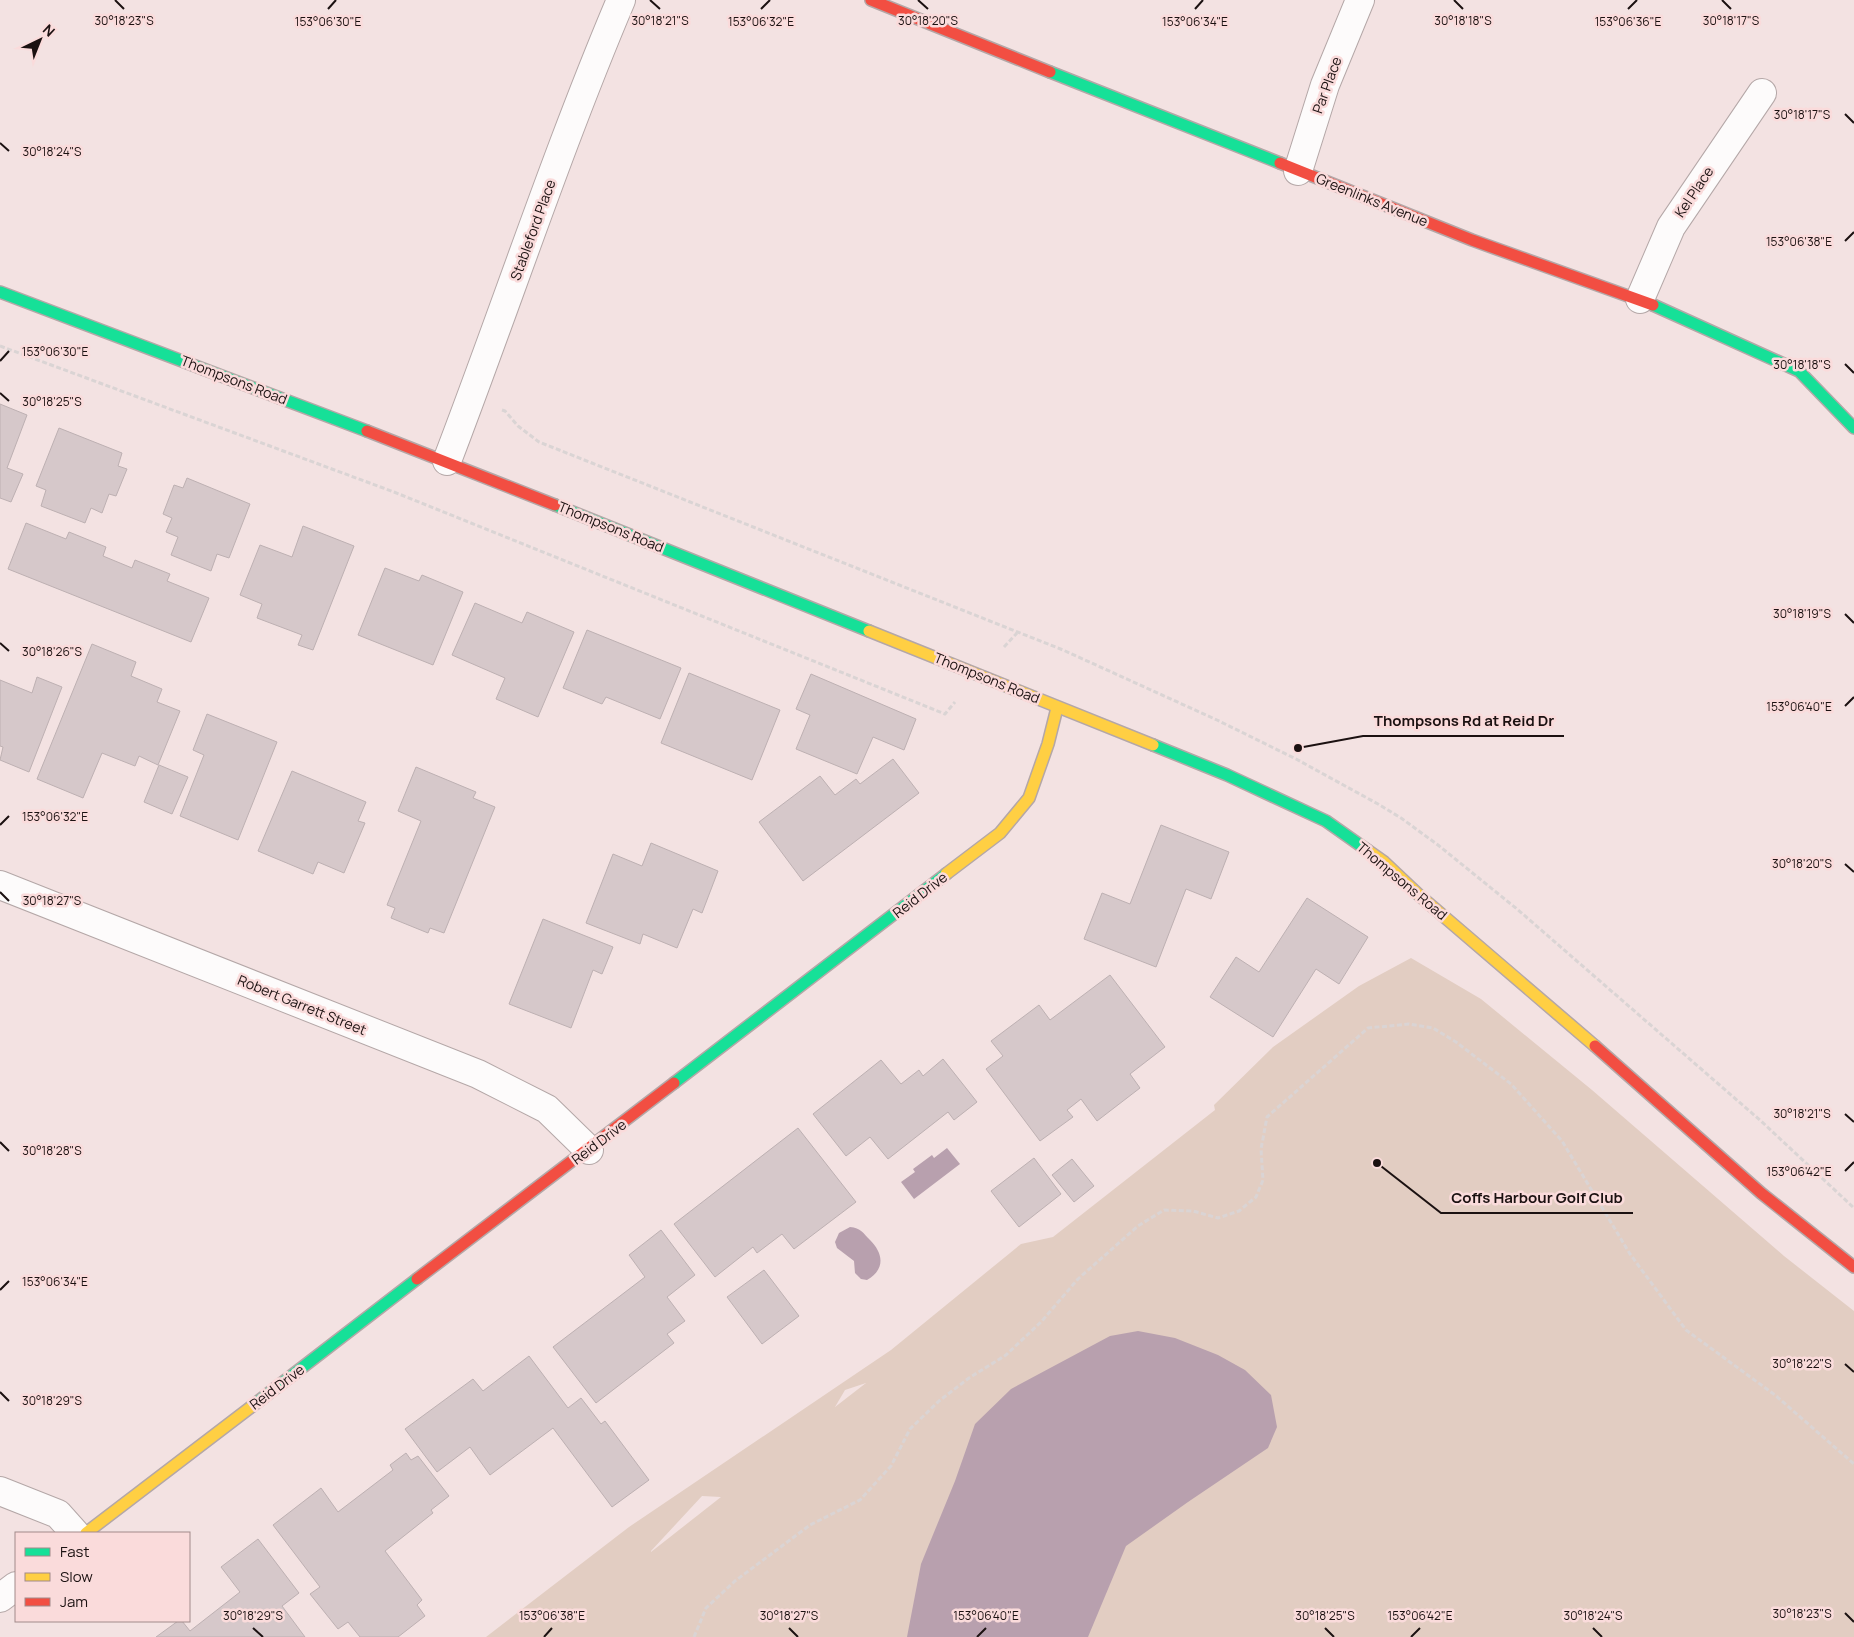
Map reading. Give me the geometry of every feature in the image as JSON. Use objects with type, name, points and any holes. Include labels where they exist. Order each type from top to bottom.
[{"type":"street","name":"Stableford Place","points":[[447,460],[472,397],[586,82],[621,0]]},
{"type":"street","name":"Greenlinks Avenue","points":[[870,0],[1472,240],[1640,299],[1799,371],[1854,428]]},
{"type":"street","name":"Par Place","points":[[1298,171],[1325,85],[1360,0]]},
{"type":"street","name":"Kel Place","points":[[1640,299],[1671,227],[1762,93]]},
{"type":"street","name":"Thompsons Road","points":[[0,292],[447,460],[1227,775],[1326,821],[1384,862],[1420,896],[1565,1019],[1761,1193],[1854,1267]]},
{"type":"street","name":"Reid Drive","points":[[87,1532],[589,1150],[1000,833],[1029,798],[1048,744],[1058,708]]},
{"type":"street","name":"Robert Garrett Street","points":[[0,885],[478,1074],[547,1109],[589,1150]]},
{"type":"street","points":[[0,1491],[58,1514],[74,1532]]},
{"type":"street","points":[[0,1598],[15,1587]]},
{"type":"path","points":[[0,346],[394,492],[945,714]]},
{"type":"path","points":[[472,397],[505,411],[518,426],[539,442],[1017,632]]},
{"type":"path","points":[[694,1637],[706,1608],[735,1581],[810,1525],[860,1500],[890,1466],[910,1429],[940,1401],[969,1378],[1006,1355],[1041,1322],[1078,1279],[1138,1226],[1164,1210],[1193,1211],[1218,1218],[1239,1211],[1256,1197],[1263,1180],[1261,1149],[1267,1117],[1368,1028],[1409,1024],[1433,1028],[1456,1042],[1511,1084],[1562,1141],[1630,1254],[1686,1330],[1775,1395],[1854,1464]]},
{"type":"shaded area","points":[[1411,958],[1481,999],[1592,1090],[1784,1256],[1854,1311],[1854,1637],[486,1637],[629,1527],[891,1350],[1021,1244],[1053,1237],[1215,1110],[1214,1105],[1273,1047],[1359,986]],"holes":[[[866,1383],[835,1407],[845,1390]],[[702,1496],[721,1497],[651,1552],[651,1551]]]},
{"type":"shaded area","points":[[947,1148],[960,1164],[914,1199],[901,1182],[915,1172],[913,1169],[932,1155],[934,1158]]},
{"type":"shaded area","points":[[850,1227],[857,1228],[863,1233],[880,1255],[880,1266],[873,1276],[867,1280],[861,1279],[855,1273],[854,1261],[837,1248],[835,1242],[839,1233]]},
{"type":"shaded area","points":[[1138,1331],[1175,1338],[1218,1355],[1245,1370],[1271,1395],[1277,1427],[1268,1448],[1126,1546],[1088,1637],[907,1637],[921,1564],[955,1481],[975,1424],[1011,1389],[1110,1336]]},
{"type":"building","points":[[0,404],[27,415],[7,468],[23,474],[11,502],[0,498]]},
{"type":"building","points":[[59,428],[122,453],[118,466],[127,469],[116,496],[109,494],[102,513],[91,508],[85,523],[41,506],[46,490],[36,486]]},
{"type":"building","points":[[187,478],[250,504],[229,558],[217,554],[211,571],[171,555],[178,537],[166,532],[172,518],[163,514],[174,485],[183,488]]},
{"type":"building","points":[[26,523],[66,539],[69,532],[106,547],[103,556],[132,568],[135,560],[170,574],[167,581],[209,598],[191,642],[8,569]]},
{"type":"building","points":[[303,526],[354,546],[313,650],[298,645],[302,635],[257,618],[262,604],[240,595],[260,545],[292,557]]},
{"type":"building","points":[[385,568],[419,581],[422,575],[463,592],[433,665],[358,635]]},
{"type":"building","points":[[475,603],[522,623],[527,612],[574,632],[538,717],[496,699],[505,678],[452,655]]},
{"type":"building","points":[[587,630],[681,668],[660,719],[606,697],[602,704],[563,688]]},
{"type":"building","points":[[92,644],[136,662],[131,676],[162,689],[157,702],[180,711],[158,765],[139,756],[135,766],[102,753],[83,798],[37,779]]},
{"type":"building","points":[[689,673],[780,710],[752,780],[661,743]]},
{"type":"building","points":[[811,674],[916,719],[904,750],[873,737],[857,774],[796,749],[810,715],[796,709]]},
{"type":"building","points":[[37,677],[62,687],[29,772],[0,760],[3,747],[0,746],[0,680],[32,693]]},
{"type":"building","points":[[207,714],[277,742],[238,840],[180,816],[204,755],[193,750]]},
{"type":"building","points":[[893,759],[919,793],[803,881],[759,822],[820,776],[835,795],[856,779],[860,784]]},
{"type":"building","points":[[159,765],[188,777],[172,814],[144,802]]},
{"type":"building","points":[[416,767],[476,792],[473,798],[495,807],[444,933],[430,928],[428,933],[391,918],[395,908],[387,905],[421,821],[398,811]]},
{"type":"building","points":[[292,771],[366,802],[358,821],[365,823],[344,873],[318,862],[313,874],[258,851]]},
{"type":"building","points":[[1161,825],[1229,852],[1211,899],[1186,889],[1156,967],[1084,939],[1102,893],[1130,904]]},
{"type":"building","points":[[651,843],[718,871],[702,913],[693,909],[677,948],[643,934],[640,944],[586,923],[613,854],[642,866]]},
{"type":"building","points":[[1307,898],[1368,937],[1339,984],[1316,969],[1273,1037],[1210,997],[1236,957],[1259,972]]},
{"type":"building","points":[[543,919],[613,947],[602,974],[593,970],[571,1028],[509,1004]]},
{"type":"building","points":[[1110,975],[1165,1047],[1130,1074],[1140,1088],[1097,1121],[1081,1099],[1067,1110],[1073,1117],[1040,1141],[986,1069],[1003,1056],[991,1041],[1039,1005],[1050,1020]]},
{"type":"building","points":[[943,1059],[977,1102],[954,1120],[948,1112],[888,1159],[870,1137],[846,1156],[813,1114],[881,1060],[901,1084],[919,1070],[923,1076]]},
{"type":"building","points":[[798,1128],[856,1202],[794,1249],[782,1234],[757,1253],[753,1247],[715,1277],[674,1224]]},
{"type":"building","points":[[1034,1158],[1061,1194],[1019,1227],[991,1191]]},
{"type":"building","points":[[1072,1159],[1094,1186],[1074,1202],[1052,1175]]},
{"type":"building","points":[[661,1230],[695,1275],[667,1297],[685,1321],[667,1334],[674,1343],[596,1403],[553,1347],[645,1277],[629,1255]]},
{"type":"building","points":[[764,1270],[799,1316],[762,1344],[727,1297]]},
{"type":"building","points":[[529,1356],[568,1408],[581,1398],[601,1424],[605,1421],[649,1480],[612,1507],[553,1428],[490,1475],[470,1447],[437,1472],[405,1429],[473,1379],[483,1391]]},
{"type":"building","points":[[406,1453],[411,1460],[418,1456],[449,1496],[431,1510],[433,1513],[385,1551],[422,1600],[417,1605],[425,1616],[398,1637],[360,1637],[348,1622],[338,1629],[310,1594],[320,1587],[273,1525],[321,1488],[338,1512],[393,1470],[390,1465]]},
{"type":"building","points":[[258,1539],[299,1593],[282,1606],[305,1637],[156,1637],[177,1622],[183,1622],[190,1631],[240,1592],[221,1567]]},
{"type":"traffic: fast","points":[[1050,72],[1280,163]]},
{"type":"traffic: fast","points":[[0,292],[367,431]]},
{"type":"traffic: fast","points":[[1653,305],[1799,371],[1854,428]]},
{"type":"traffic: fast","points":[[555,505],[869,631]]},
{"type":"traffic: fast","points":[[1153,745],[1227,775],[1326,821],[1367,850]]},
{"type":"traffic: fast","points":[[674,1083],[946,874]]},
{"type":"traffic: fast","points":[[251,1407],[417,1279]]},
{"type":"traffic: slow","points":[[869,631],[1153,745]]},
{"type":"traffic: slow","points":[[946,874],[1000,833],[1029,798],[1048,744],[1057,708]]},
{"type":"traffic: slow","points":[[1367,850],[1384,862],[1420,896],[1595,1046]]},
{"type":"traffic: slow","points":[[87,1532],[251,1407]]},
{"type":"traffic: jam","points":[[871,0],[1050,72]]},
{"type":"traffic: jam","points":[[1280,163],[1472,240],[1653,305]]},
{"type":"traffic: jam","points":[[367,431],[555,505]]},
{"type":"traffic: jam","points":[[1595,1046],[1761,1193],[1854,1267]]},
{"type":"traffic: jam","points":[[417,1279],[674,1083]]},
{"type":"place","name":"Thompsons Rd at Reid Dr","points":[[1298,748]]},
{"type":"place","name":"Coffs Harbour Golf Club","points":[[1377,1163]]}]
